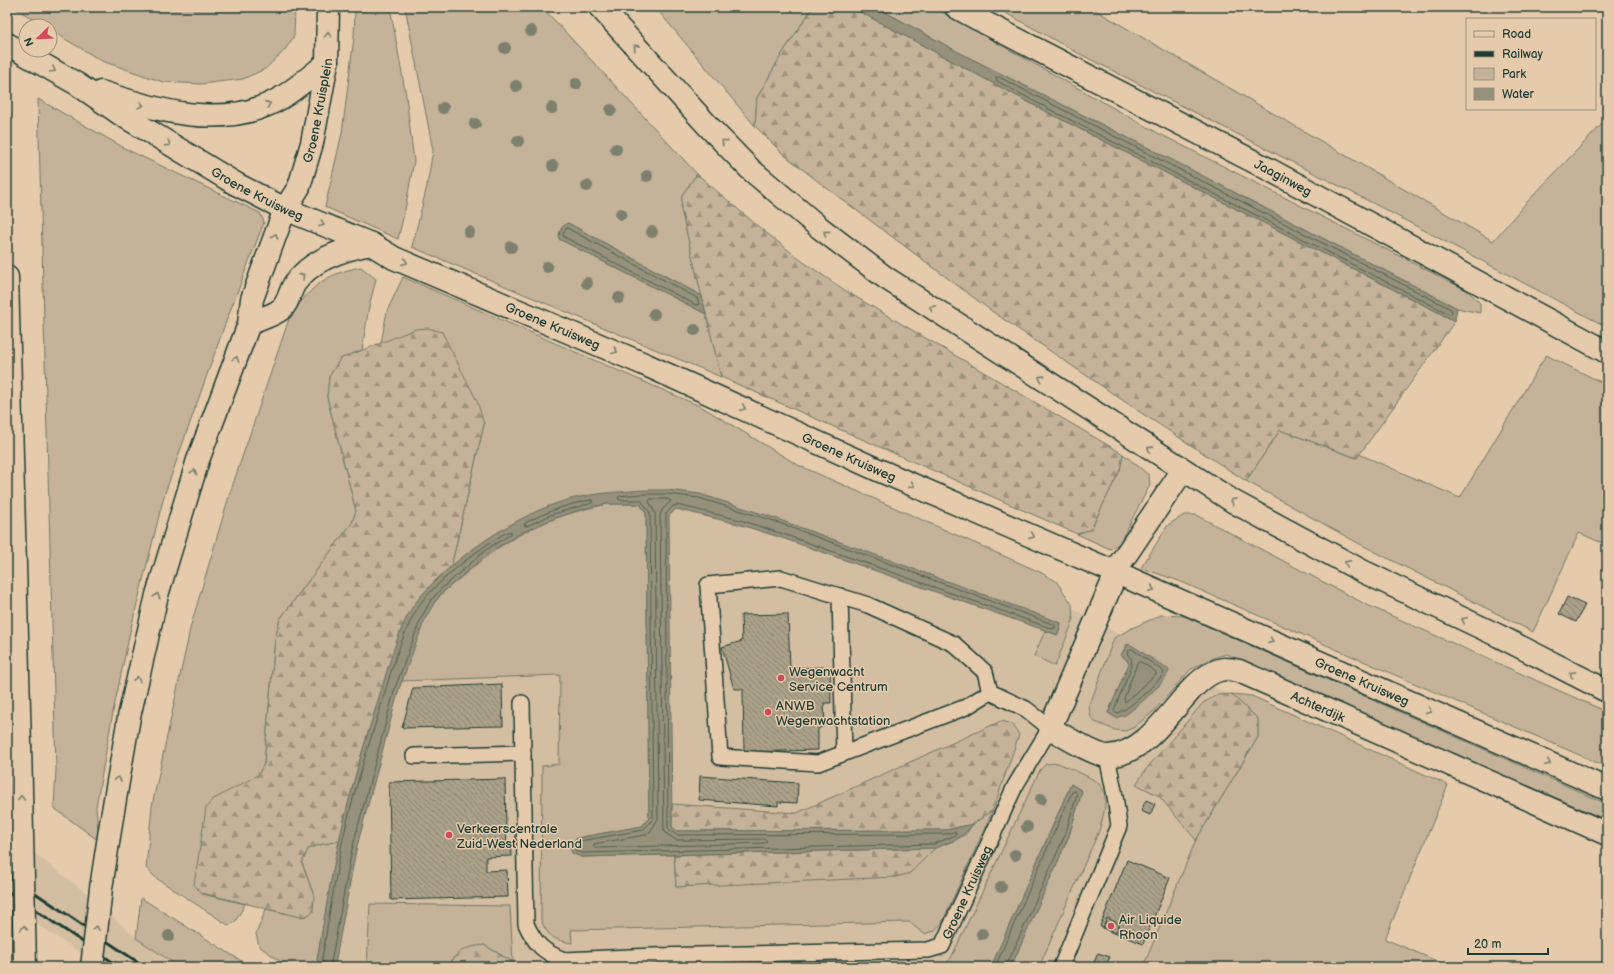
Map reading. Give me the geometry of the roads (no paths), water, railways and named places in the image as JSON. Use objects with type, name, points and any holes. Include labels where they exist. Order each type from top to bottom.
[{"type":"main road","name":"Groene Kruisplein","points":[[92,967],[101,888],[129,717],[157,595],[198,460],[249,324],[252,299],[286,209],[299,187],[312,143],[326,63],[328,7]]},
{"type":"main road","points":[[600,7],[709,127],[751,170],[820,228],[886,278],[1234,502],[1362,571],[1499,636],[1607,691]]},
{"type":"main road","name":"Jaaginweg","points":[[956,7],[1272,171],[1607,352]]},
{"type":"main road","name":"Groene Kruisweg","points":[[7,44],[77,84],[177,150],[236,184],[286,209],[371,244],[394,258],[644,364],[876,469],[1117,573],[1607,789]]},
{"type":"main road","points":[[77,84],[143,106],[177,113],[203,116],[227,114],[259,108],[280,99],[326,63]]},
{"type":"main road","points":[[249,324],[281,309],[296,283],[312,268],[327,258],[342,251],[371,244]]},
{"type":"main road","points":[[7,277],[25,967]]},
{"type":"main road","name":"Groene Kruisweg","points":[[1050,728],[1122,562],[1183,470]]},
{"type":"main road","name":"Achterdijk","points":[[1050,728],[1086,749],[1107,756],[1128,752],[1146,741],[1197,684],[1212,673],[1225,669],[1239,671],[1607,834]]},
{"type":"lane","points":[[781,578],[868,605],[954,644],[985,672],[990,692],[966,707],[818,763],[720,757],[708,585],[781,578]]},
{"type":"lane","points":[[840,596],[844,753]]},
{"type":"lane","points":[[990,692],[1026,709],[1050,728]]},
{"type":"lane","name":"Groene Kruisweg","points":[[522,703],[526,924],[540,947],[551,955],[564,960],[653,956],[928,950],[942,946],[1016,786],[1050,728]]},
{"type":"lane","points":[[414,756],[522,753]]},
{"type":"lane","points":[[1061,967],[1119,826],[1107,756]]},
{"type":"water","points":[[851,7],[876,7],[960,53],[1174,161],[1457,308],[1455,321],[1045,111]]},
{"type":"water","points":[[568,223],[702,296],[706,314],[559,239],[561,230]]},
{"type":"water","points":[[644,490],[668,490],[700,494],[772,517],[1061,623],[1058,635],[782,538],[738,524],[676,509],[669,516],[672,827],[677,831],[946,830],[973,824],[961,836],[935,848],[581,857],[572,853],[569,844],[577,838],[642,826],[649,818],[646,513],[640,504],[607,504],[583,509],[555,518],[521,533],[490,552],[443,592],[434,603],[425,619],[399,689],[356,850],[335,964],[338,967],[323,967],[317,960],[343,822],[391,659],[405,621],[416,602],[430,586],[466,554],[508,526],[529,515],[551,505],[589,495]]},
{"type":"water","points":[[1128,644],[1169,670],[1163,681],[1143,701],[1125,715],[1116,718],[1108,713],[1129,664],[1121,655]]},
{"type":"water","points":[[1071,784],[1082,791],[1069,836],[1015,958],[1009,967],[991,967]]},
{"type":"railway","points":[[7,874],[145,967]]},
{"type":"railway","points":[[7,891],[120,967]]},
{"type":"place","name":"Wegenwacht Service Centrum","points":[[781,678]]},
{"type":"place","name":"ANWB Wegenwachtstation","points":[[768,712]]},
{"type":"place","name":"Verkeerscentrale Zuid-West Nederland","points":[[449,835]]},
{"type":"place","name":"Air Liquide Rhoon","points":[[1111,926]]}]
